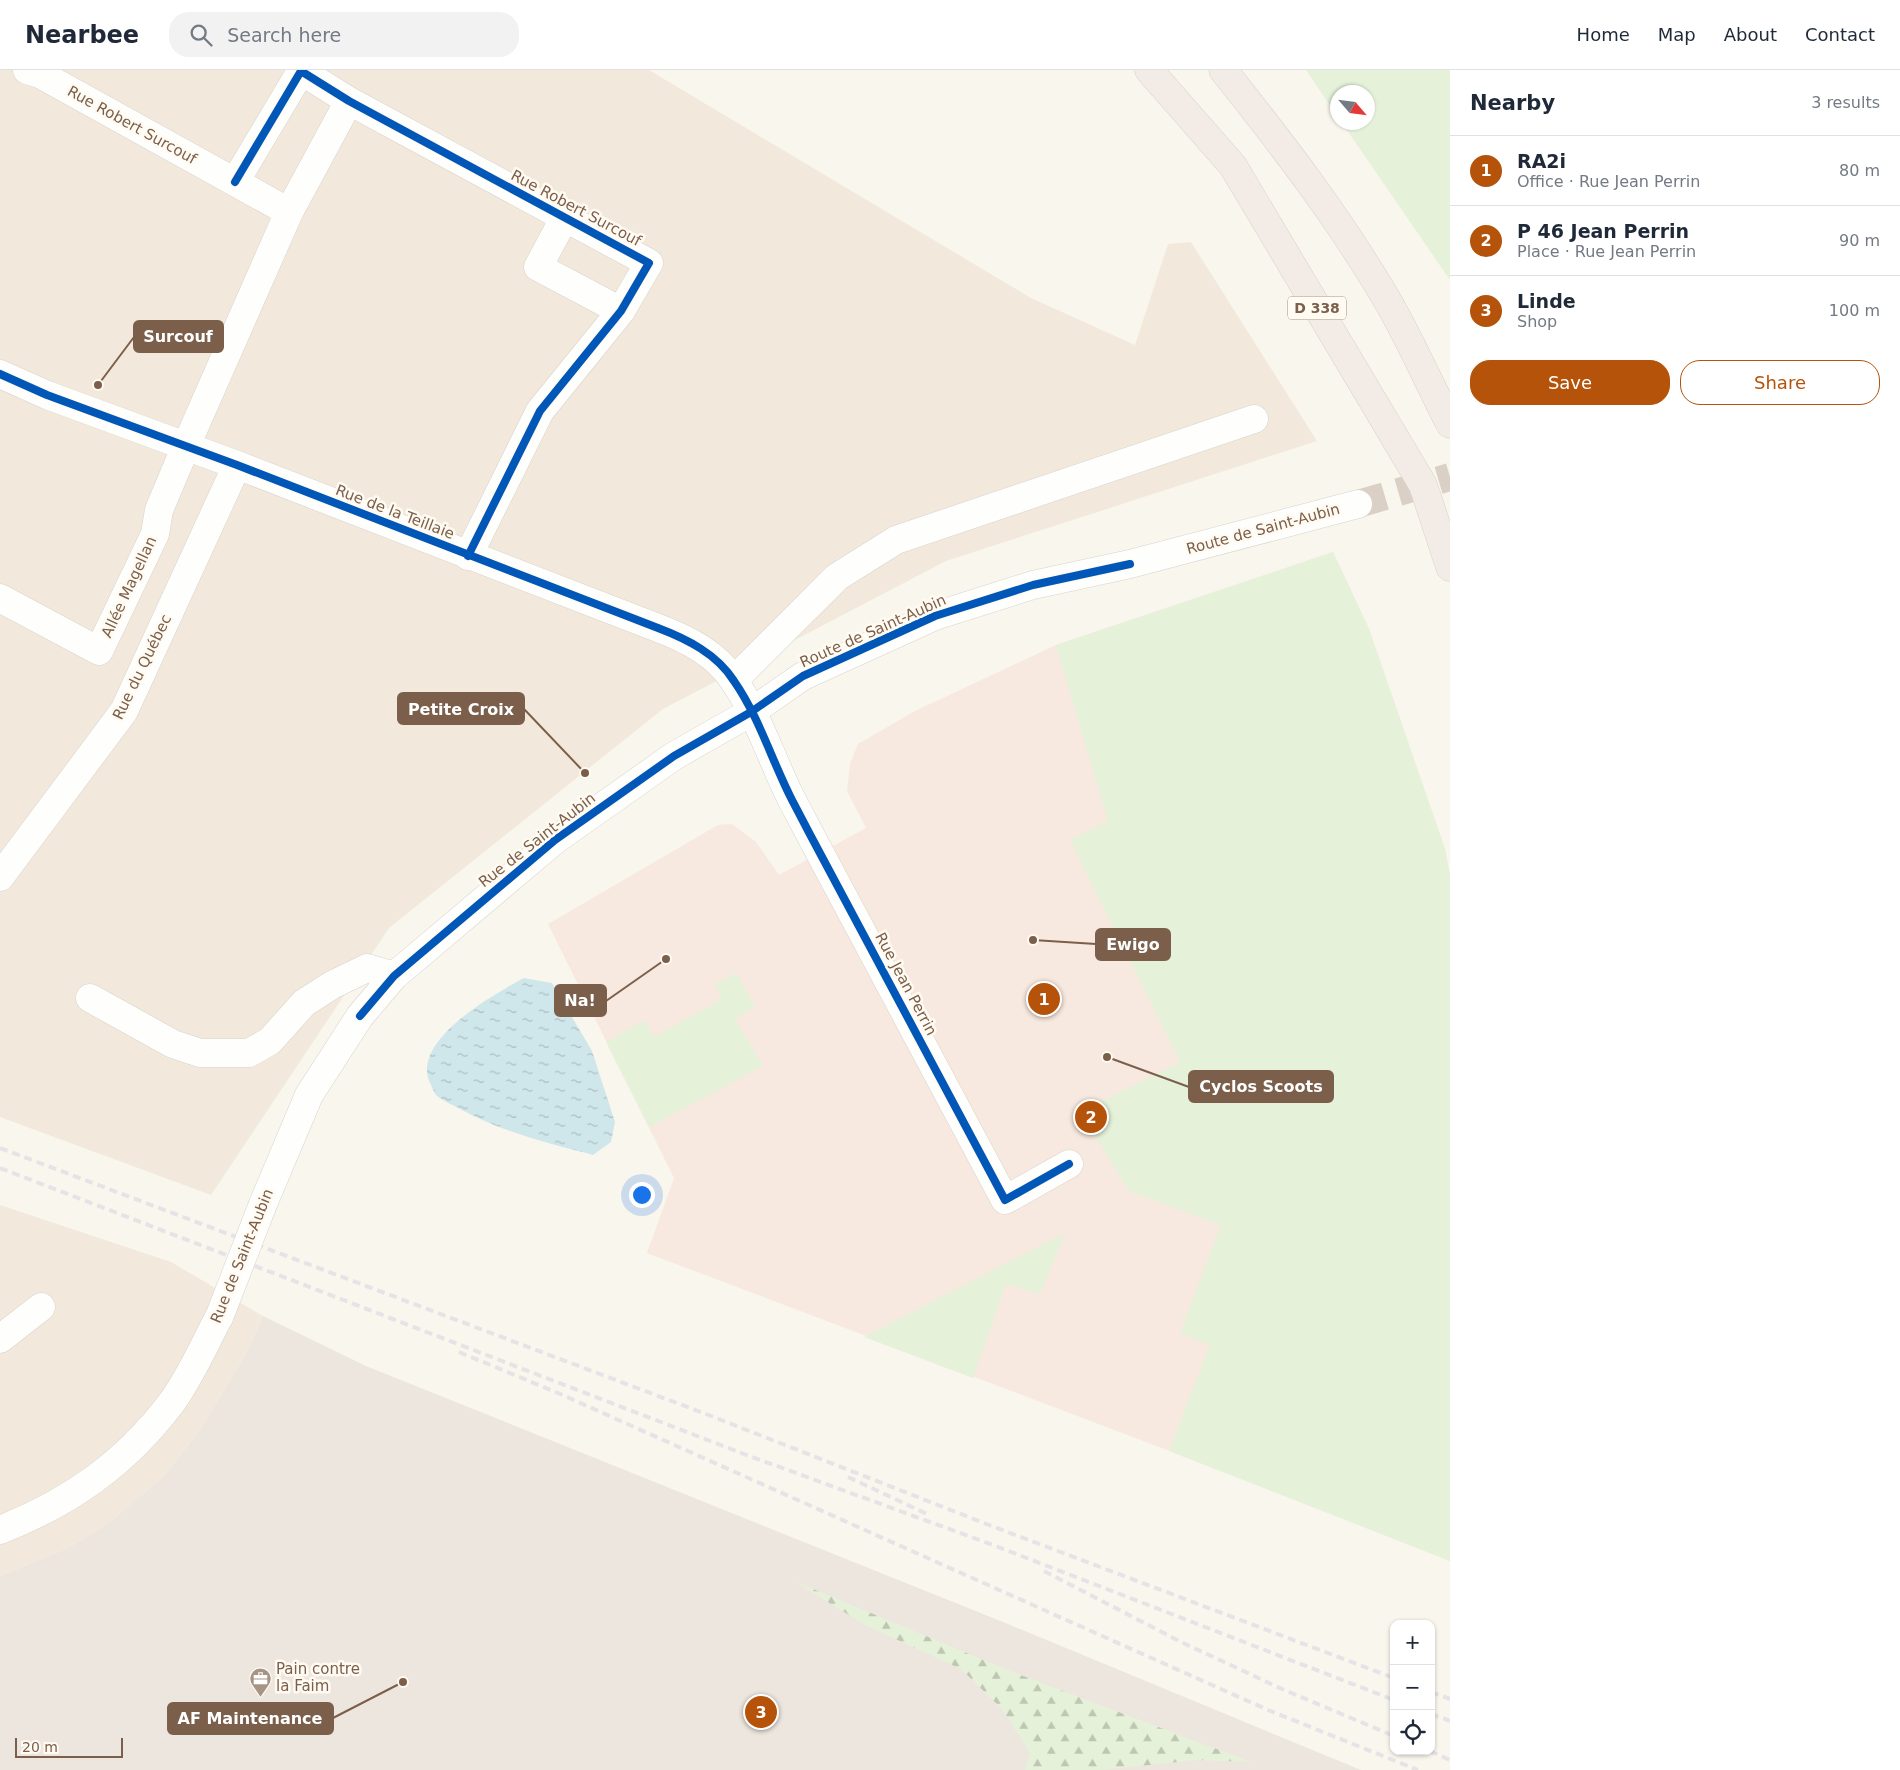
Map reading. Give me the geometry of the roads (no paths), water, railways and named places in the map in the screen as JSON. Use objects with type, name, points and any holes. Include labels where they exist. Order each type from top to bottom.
[{"type":"highway","name":"D 338","points":[[1149,70],[1232,166],[1423,485],[1450,567]]},
{"type":"highway","points":[[1223,70],[1280,140],[1334,218],[1390,306],[1450,424]]},
{"type":"street","name":"Rue Robert Surcouf","points":[[27,70],[40,74],[289,212]]},
{"type":"street","name":"Rue Robert Surcouf","points":[[236,182],[301,71],[349,101],[649,263],[621,310],[540,411],[468,556]]},
{"type":"street","points":[[186,446],[289,212],[349,101]]},
{"type":"street","name":"Rue Robert Surcouf","points":[[564,217],[538,267],[621,310]]},
{"type":"street","name":"Rue de la Teillaie","points":[[0,374],[47,395],[237,465],[468,556],[679,636],[716,658],[734,680],[752,712]]},
{"type":"street","points":[[734,680],[837,577],[896,540],[1254,419]]},
{"type":"street","name":"Allée Magellan","points":[[0,598],[99,652],[155,534],[159,510],[186,446]]},
{"type":"street","name":"Rue du Québec","points":[[0,877],[124,711],[237,465]]},
{"type":"street","name":"Route de Saint-Aubin","points":[[752,712],[803,676],[935,616],[1033,585],[1130,564],[1358,504]]},
{"type":"street","name":"Rue de Saint-Aubin","points":[[0,1530],[62,1501],[103,1474],[141,1439],[173,1401],[220,1315],[263,1204],[309,1095],[360,1016],[394,976],[555,840],[674,756],[752,712]]},
{"type":"street","name":"Rue Jean Perrin","points":[[752,712],[792,798],[1005,1200],[1069,1164]]},
{"type":"street","points":[[90,998],[174,1044],[200,1053],[249,1053],[270,1041],[304,1003],[332,985],[367,968],[394,976]]},
{"type":"street","points":[[0,1339],[41,1307]]},
{"type":"water","points":[[524,978],[552,983],[592,1051],[615,1122],[611,1142],[593,1155],[525,1136],[476,1117],[439,1098],[430,1083],[427,1067],[432,1051],[443,1036],[476,1007]]},
{"type":"tunnel","points":[[1358,504],[1450,477]]},
{"type":"railway","points":[[0,1148],[706,1414],[989,1525],[1390,1676]]},
{"type":"railway","points":[[0,1168],[744,1454],[993,1545],[1390,1698]]},
{"type":"railway","points":[[459,1352],[558,1393],[1268,1710],[1418,1770]]},
{"type":"railway","points":[[848,1477],[927,1514]]},
{"type":"railway","points":[[1044,1571],[1181,1642],[1282,1689],[1390,1734]]},
{"type":"railway","points":[[1435,1693],[1450,1699]]},
{"type":"railway","points":[[1435,1715],[1450,1721]]},
{"type":"railway","points":[[1435,1753],[1450,1760]]},
{"type":"place","name":"Surcouf","points":[[98,385]]},
{"type":"place","name":"Petite Croix","points":[[585,773]]},
{"type":"place","name":"Ewigo","points":[[1033,940]]},
{"type":"place","name":"Na!","points":[[666,959]]},
{"type":"place","name":"RA2i","points":[[1044,999]]},
{"type":"place","name":"Cyclos Scoots","points":[[1107,1057]]},
{"type":"place","name":"P 46 Jean Perrin","points":[[1091,1117]]},
{"type":"place","name":"AF Maintenance","points":[[403,1682]]},
{"type":"place","name":"Pain contre la Faim","points":[[260,1697]]},
{"type":"place","name":"Linde","points":[[761,1712]]}]
